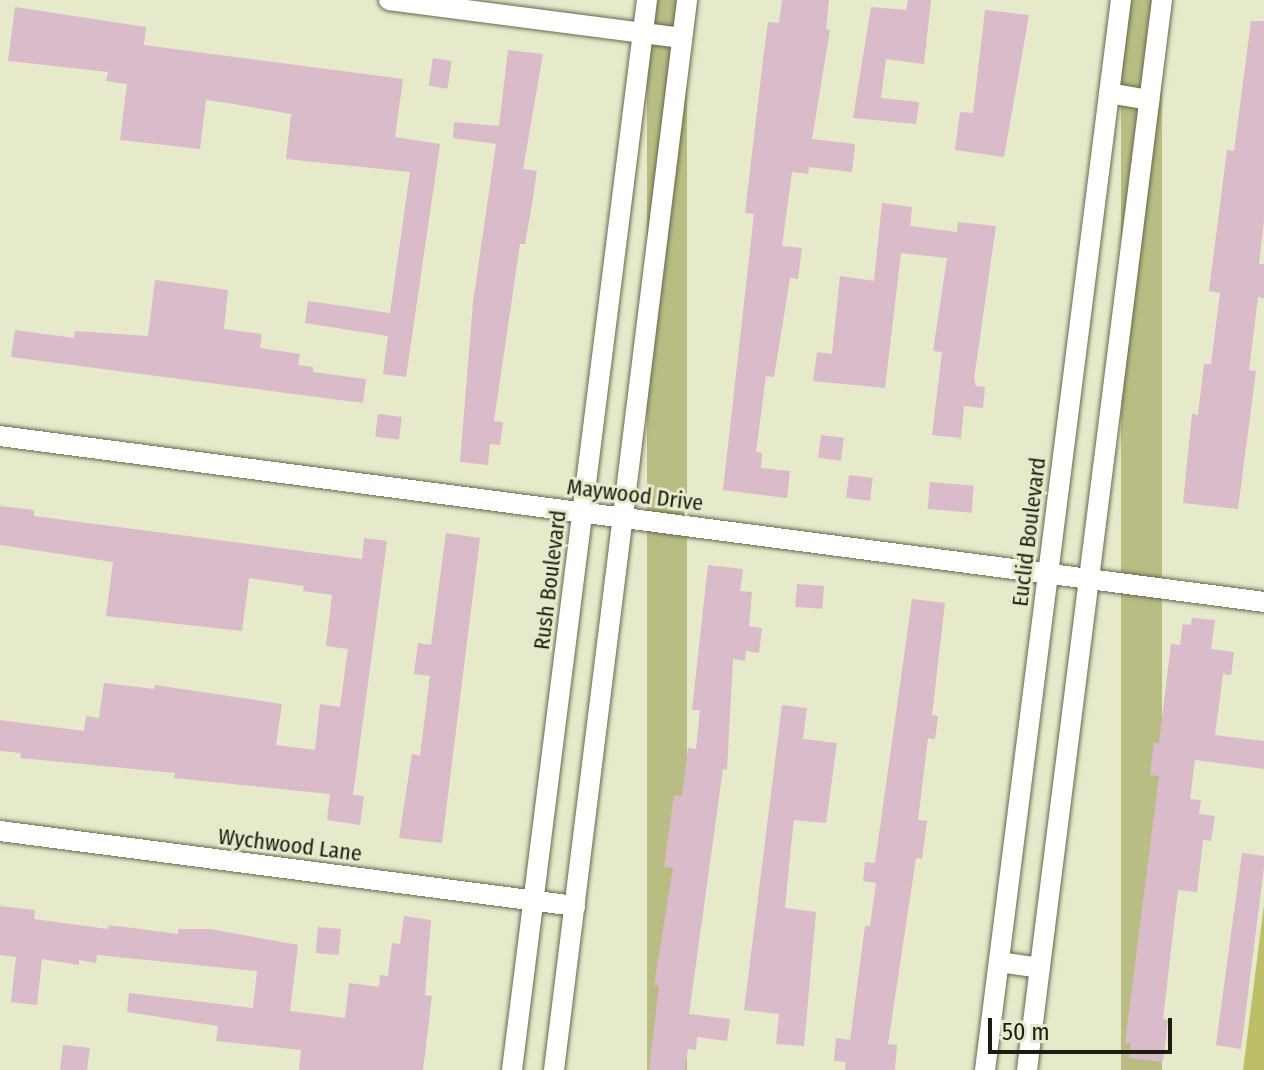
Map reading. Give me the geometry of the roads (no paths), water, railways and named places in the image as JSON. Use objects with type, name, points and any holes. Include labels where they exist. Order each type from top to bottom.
[{"type":"street","points":[[389,0],[682,38]]},
{"type":"street","name":"Rush Boulevard","points":[[512,1070],[647,0]]},
{"type":"street","points":[[554,1070],[687,0]]},
{"type":"street","name":"Euclid Boulevard","points":[[985,1070],[1121,0]]},
{"type":"street","points":[[1027,1070],[1162,0]]},
{"type":"street","points":[[1109,93],[1149,100]]},
{"type":"street","name":"Maywood Drive","points":[[0,436],[1264,602]]},
{"type":"street","name":"Wychwood Lane","points":[[0,831],[575,906]]},
{"type":"street","points":[[999,962],[1040,968]]}]
